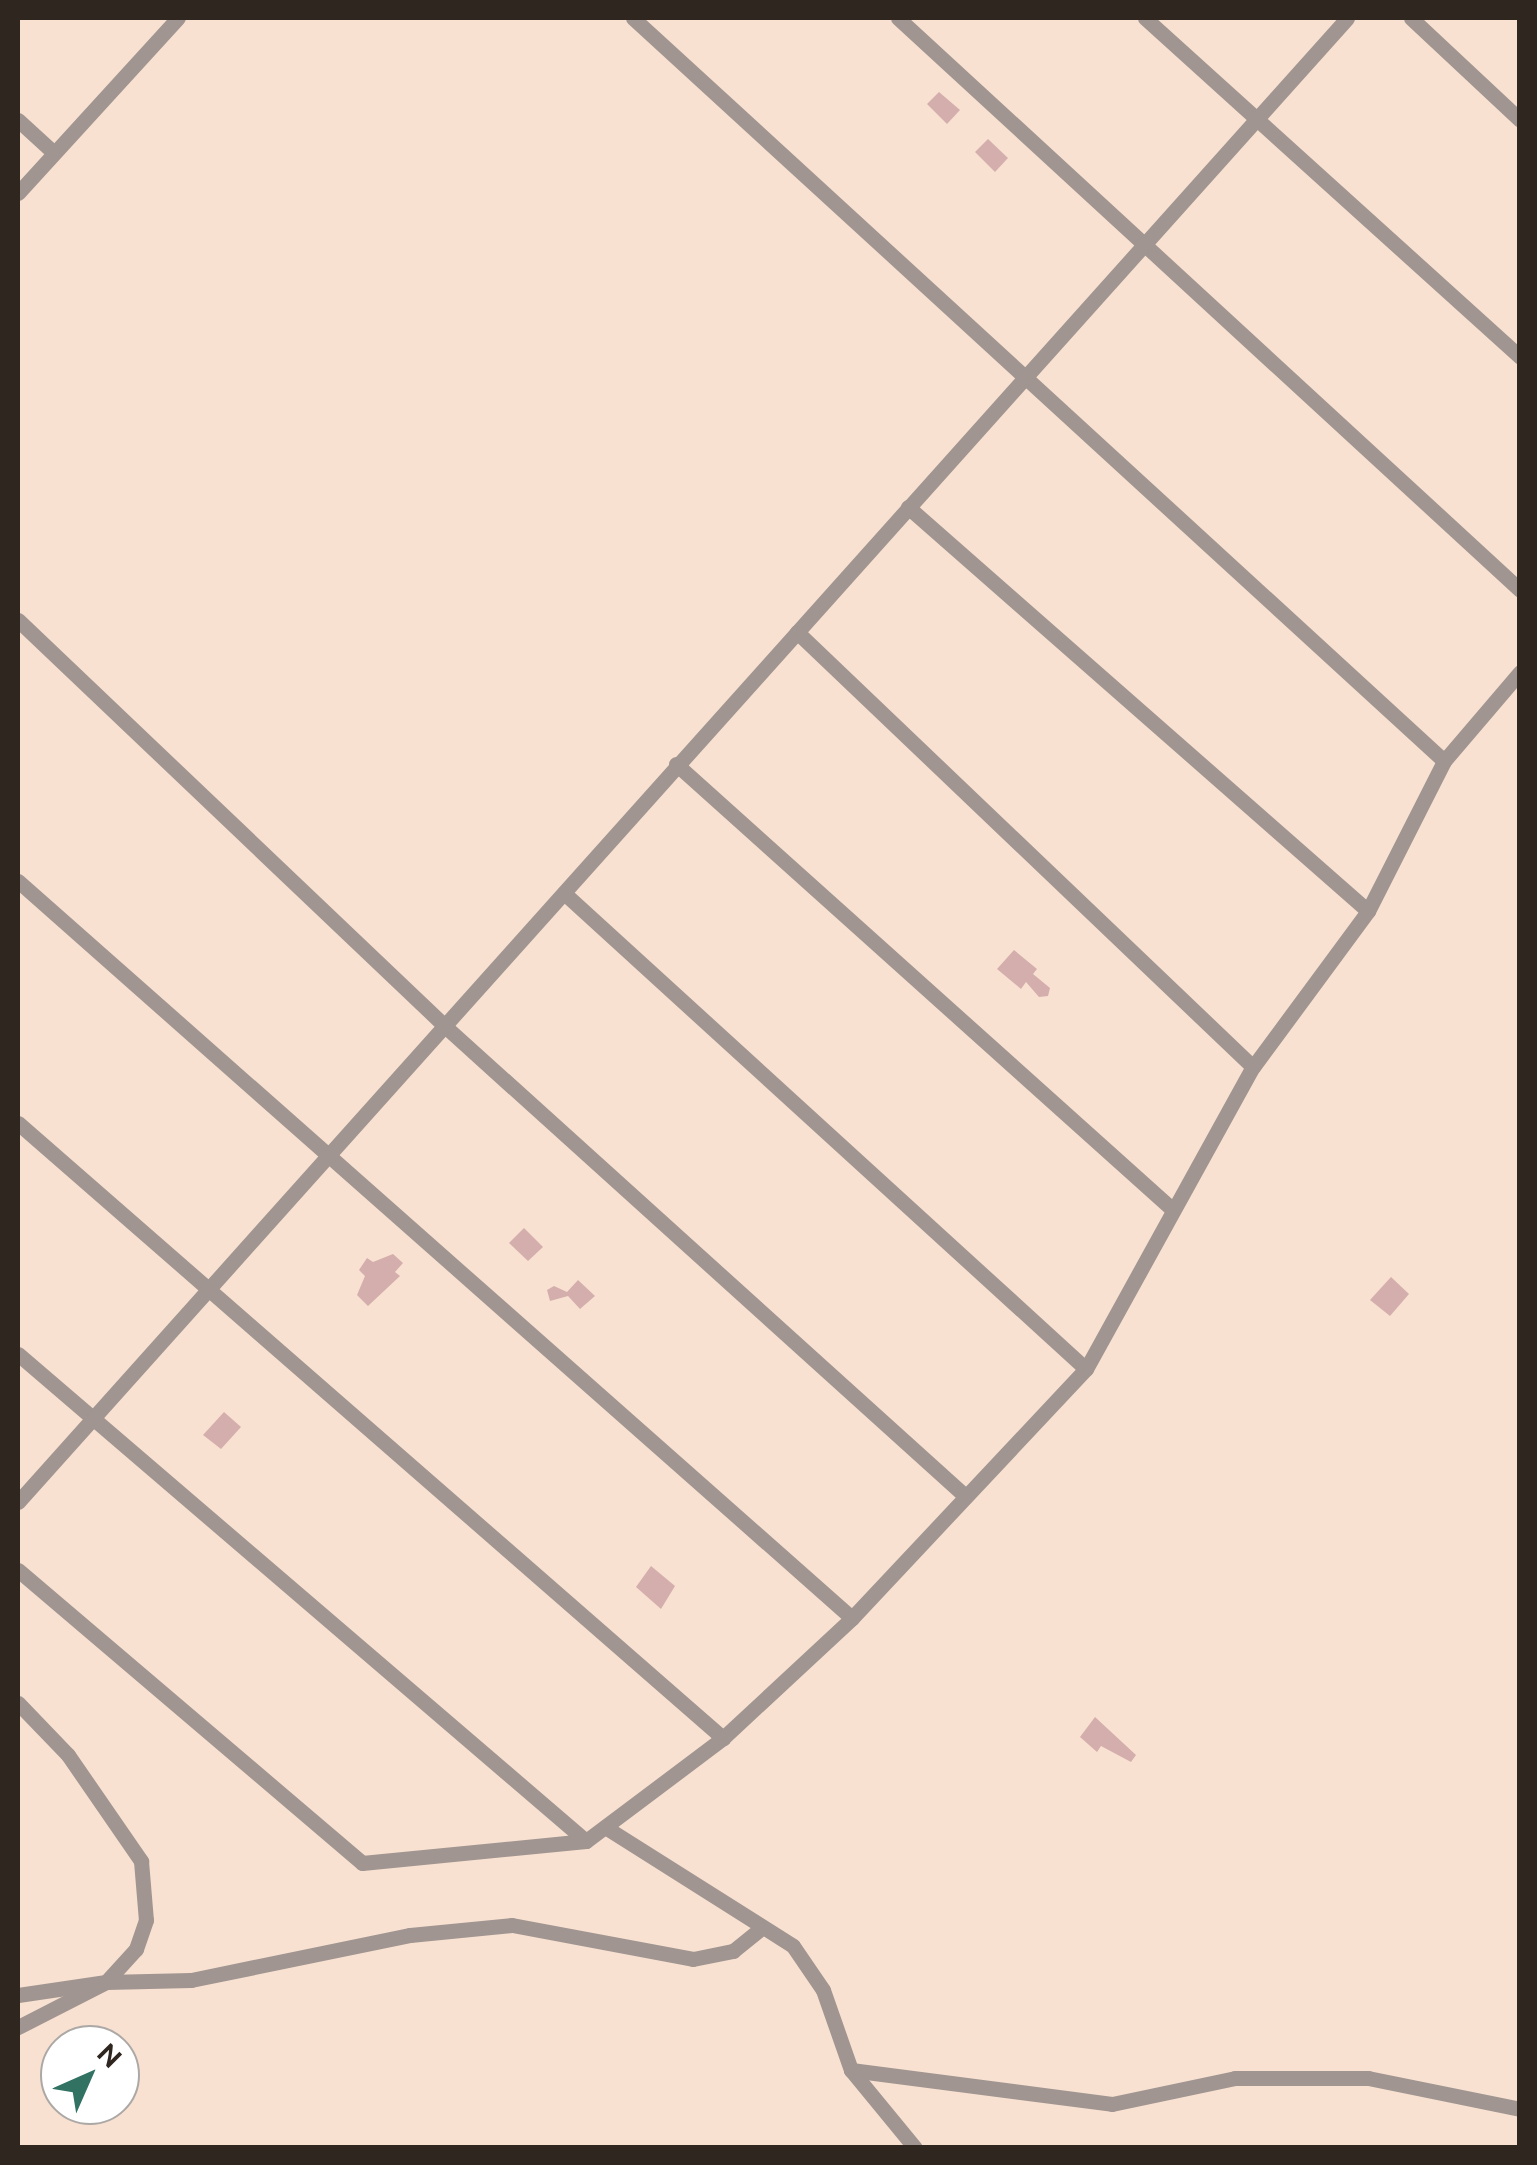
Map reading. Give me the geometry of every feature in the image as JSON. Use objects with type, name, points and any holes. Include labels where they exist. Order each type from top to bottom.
[{"type":"street","points":[[633,18],[1444,761]]},
{"type":"street","points":[[898,18],[1520,590]]},
{"type":"street","points":[[1145,18],[1520,358]]},
{"type":"street","points":[[18,1502],[327,1157],[448,1029],[676,764],[1347,18]]},
{"type":"street","points":[[1411,18],[1520,120]]},
{"type":"street","points":[[18,192],[173,19]]},
{"type":"street","points":[[18,120],[53,152]]},
{"type":"street","points":[[908,507],[1368,912]]},
{"type":"street","points":[[18,620],[448,1029],[964,1494]]},
{"type":"street","points":[[797,632],[1253,1067]]},
{"type":"street","points":[[18,1570],[362,1863],[586,1841],[724,1738],[852,1618],[964,1494],[1086,1370],[1253,1067],[1368,912],[1444,761],[1520,672]]},
{"type":"street","points":[[676,764],[1173,1210]]},
{"type":"street","points":[[18,881],[852,1618]]},
{"type":"street","points":[[564,893],[1086,1370]]},
{"type":"street","points":[[18,1123],[206,1291],[724,1738]]},
{"type":"street","points":[[18,1354],[586,1841]]},
{"type":"street","points":[[18,1702],[68,1755],[141,1861],[146,1920],[136,1949],[106,1982],[18,2027]]},
{"type":"street","points":[[605,1827],[760,1929],[793,1946],[823,1990],[851,2070],[914,2148]]},
{"type":"street","points":[[18,1995],[106,1982],[191,1980],[410,1935],[512,1925],[693,1958],[733,1950],[760,1929]]},
{"type":"street","points":[[851,2070],[1112,2104],[1234,2078],[1368,2078],[1520,2109]]},
{"type":"building","points":[[939,92],[960,110],[947,124],[927,104]]},
{"type":"building","points":[[988,139],[1008,158],[995,172],[975,152]]},
{"type":"building","points":[[1014,950],[1037,969],[1033,974],[1050,988],[1048,996],[1039,997],[1026,982],[1021,989],[997,969]]},
{"type":"building","points":[[524,1228],[543,1247],[528,1261],[509,1243]]},
{"type":"building","points":[[393,1254],[403,1263],[395,1272],[400,1276],[368,1306],[357,1295],[365,1276],[359,1270],[367,1258],[373,1262]]},
{"type":"building","points":[[1391,1277],[1409,1294],[1390,1316],[1370,1300]]},
{"type":"building","points":[[578,1280],[595,1296],[580,1309],[568,1296],[550,1301],[547,1290],[554,1286],[567,1292]]},
{"type":"building","points":[[224,1412],[241,1427],[221,1449],[203,1435]]},
{"type":"building","points":[[651,1566],[675,1586],[661,1609],[636,1587]]},
{"type":"building","points":[[1095,1717],[1136,1755],[1131,1762],[1101,1746],[1097,1752],[1080,1737]]}]
